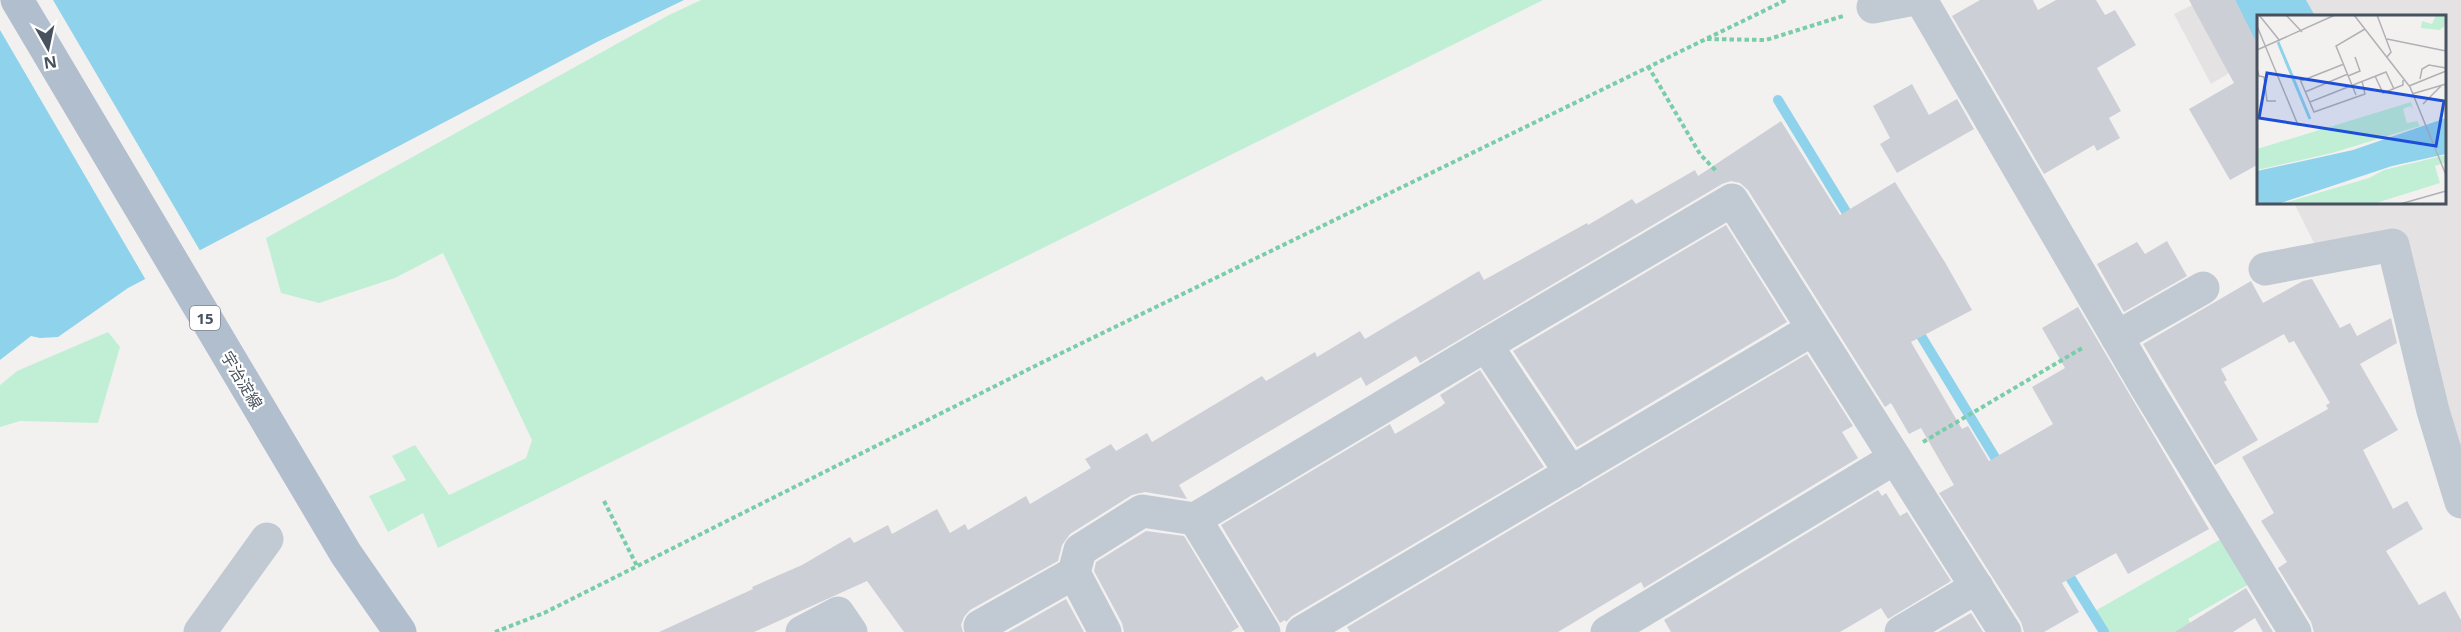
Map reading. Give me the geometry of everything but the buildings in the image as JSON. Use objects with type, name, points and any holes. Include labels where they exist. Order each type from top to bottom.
[{"type":"main road","name":"宇治淀線","points":[[17,0],[346,554],[400,632]]},
{"type":"street","points":[[1873,7],[1909,0]]},
{"type":"street","points":[[1921,0],[2115,333],[2295,632]]},
{"type":"street","points":[[1106,632],[1074,573],[1080,550],[1142,511],[1195,519],[1732,200],[2005,632]]},
{"type":"street","points":[[2265,269],[2393,245],[2433,411],[2461,502]]},
{"type":"street","points":[[2115,333],[2203,288]]},
{"type":"street","points":[[1302,632],[1813,329]]},
{"type":"street","points":[[1486,345],[1571,473]]},
{"type":"street","points":[[1607,632],[1895,458]]},
{"type":"street","points":[[1195,519],[1264,632]]},
{"type":"street","points":[[200,632],[267,539]]},
{"type":"street","points":[[980,626],[1074,573]]},
{"type":"street","points":[[1901,632],[1977,587]]},
{"type":"street","points":[[802,632],[838,613],[851,632]]},
{"type":"path","points":[[495,632],[544,613],[1039,364],[1786,0]]},
{"type":"path","points":[[1703,39],[1766,40],[1873,7]]},
{"type":"path","points":[[1648,66],[1700,154]]},
{"type":"path","points":[[1895,458],[2115,333]]},
{"type":"path","points":[[604,501],[637,566]]},
{"type":"shaded area","points":[[2202,0],[2461,0],[2461,460],[2402,232],[2316,247],[2294,204],[2446,204],[2446,15],[2257,15],[2231,72],[2211,84],[2174,14]]},
{"type":"green space","points":[[701,0],[1543,0],[438,548],[423,513],[388,532],[369,496],[406,480],[392,456],[415,445],[449,495],[526,458],[532,440],[443,253],[395,278],[319,303],[281,293],[266,238],[669,15]]},
{"type":"green space","points":[[108,332],[120,347],[98,423],[20,421],[0,427],[0,385],[17,371]]},
{"type":"green space","points":[[2223,538],[2251,583],[2188,619],[2196,632],[2099,632],[2088,615]]},
{"type":"water","points":[[0,0],[684,0],[597,42],[128,288],[58,337],[31,336],[0,360]]},
{"type":"water","points":[[2235,0],[2306,0],[2314,15],[2257,15],[2257,45]]},
{"type":"pier","points":[[0,0],[53,0],[202,254],[147,282],[0,30]]},
{"type":"waterway","points":[[1778,100],[1853,223]]},
{"type":"waterway","points":[[1915,326],[2002,469]]},
{"type":"waterway","points":[[2063,566],[2104,632]]}]
